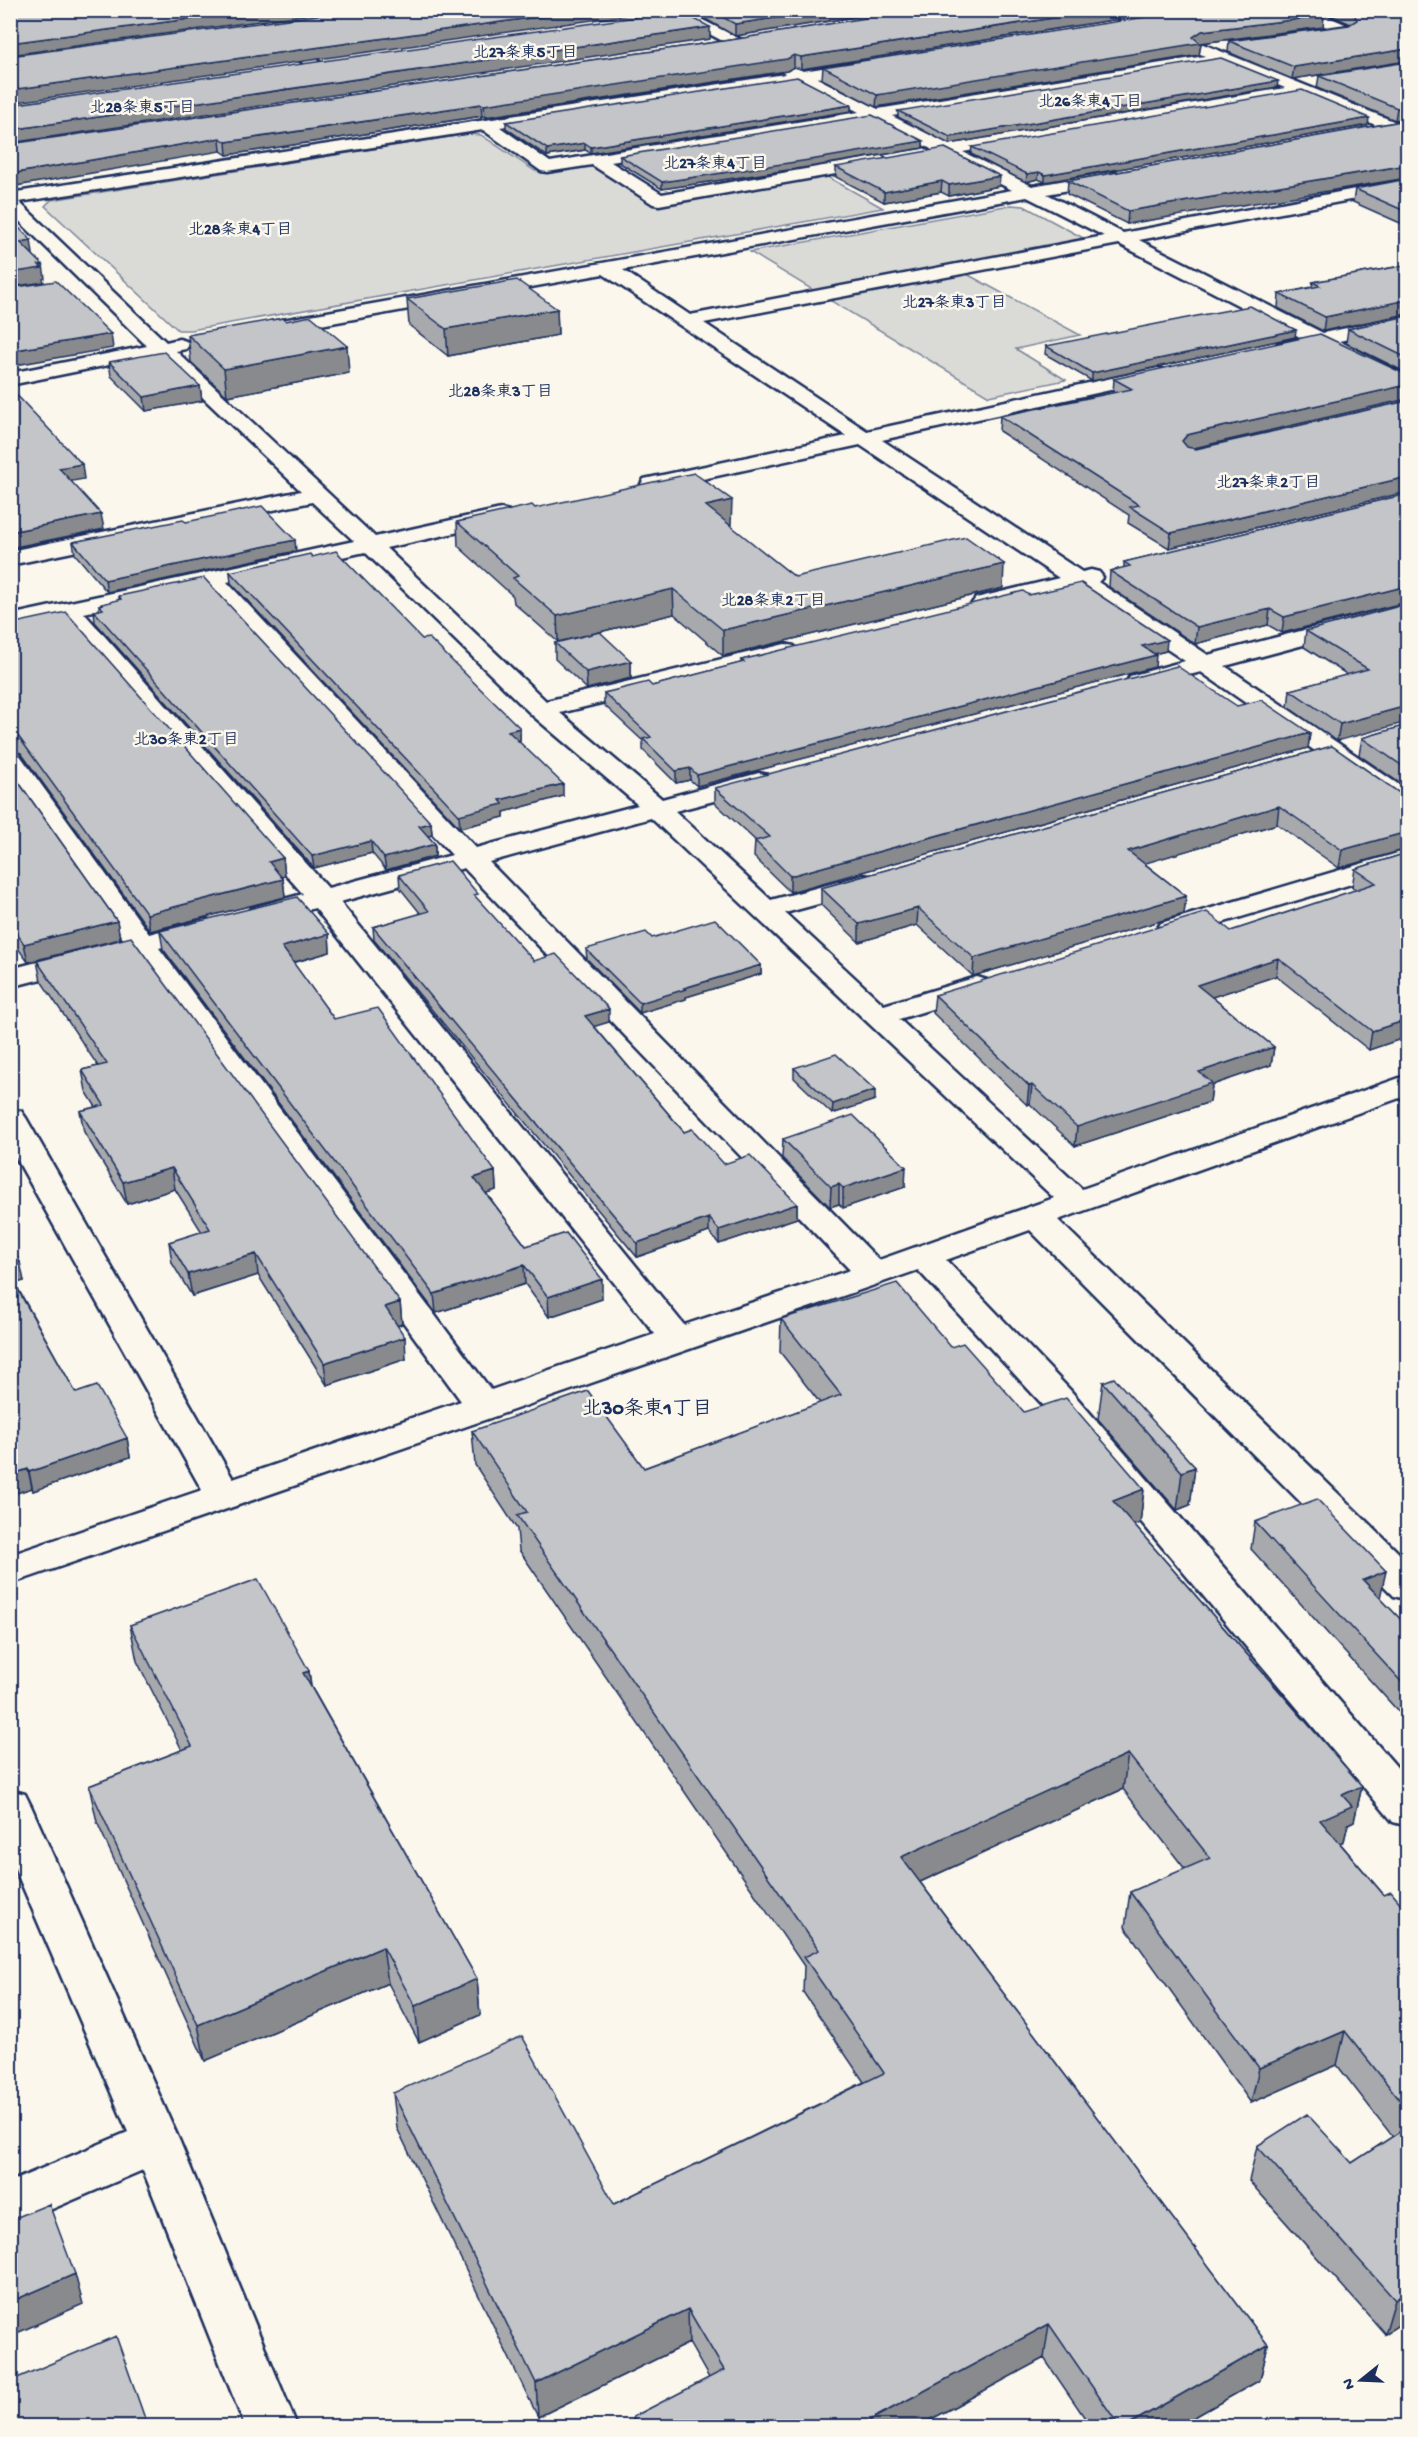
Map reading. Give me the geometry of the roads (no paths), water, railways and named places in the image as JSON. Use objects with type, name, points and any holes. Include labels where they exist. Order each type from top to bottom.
[{"type":"street","points":[[232,10],[422,135]]},
{"type":"street","points":[[1105,10],[1221,58],[1304,86],[1403,128]]},
{"type":"street","points":[[1298,10],[1347,30],[1298,39]]},
{"type":"street","points":[[669,15],[704,12]]},
{"type":"street","points":[[669,15],[733,42],[1407,384]]},
{"type":"street","points":[[1106,29],[1171,19]]},
{"type":"street","points":[[234,33],[286,26]]},
{"type":"street","points":[[710,46],[756,39]]},
{"type":"street","points":[[1202,50],[1237,44]]},
{"type":"street","points":[[486,125],[547,167],[1221,58]]},
{"type":"street","points":[[14,210],[422,135],[884,63]]},
{"type":"street","points":[[293,70],[340,64]]},
{"type":"street","points":[[921,154],[1304,86]]},
{"type":"street","points":[[339,101],[386,94]]},
{"type":"street","points":[[1365,132],[1403,128]]},
{"type":"street","points":[[595,159],[659,200],[898,158]]},
{"type":"street","points":[[256,331],[1129,174]]},
{"type":"street","points":[[686,321],[1407,184]]},
{"type":"street","points":[[14,210],[80,284],[163,348],[371,544],[541,710],[656,808],[1076,1201]]},
{"type":"street","points":[[607,268],[1077,581],[1205,663],[1407,802]]},
{"type":"street","points":[[1268,350],[1407,321]]},
{"type":"street","points":[[10,379],[197,342]]},
{"type":"street","points":[[628,489],[1176,370]]},
{"type":"street","points":[[10,536],[18,557],[318,494]]},
{"type":"street","points":[[10,622],[523,512]]},
{"type":"street","points":[[957,610],[1118,571]]},
{"type":"street","points":[[211,579],[471,859],[873,1274]]},
{"type":"street","points":[[68,610],[322,898],[677,1340]]},
{"type":"street","points":[[1118,686],[1407,610]]},
{"type":"street","points":[[541,710],[808,646]]},
{"type":"street","points":[[1305,761],[1368,743]]},
{"type":"street","points":[[10,759],[484,1406]]},
{"type":"street","points":[[10,978],[471,859],[782,775]]},
{"type":"street","points":[[1147,936],[1407,858]]},
{"type":"street","points":[[765,910],[884,877]]},
{"type":"street","points":[[878,1016],[1000,980]]},
{"type":"street","points":[[10,1570],[873,1274],[1407,1084]]},
{"type":"street","points":[[10,1118],[224,1495]]},
{"type":"street","points":[[1035,1216],[1407,1586]]},
{"type":"street","points":[[924,1256],[1057,1398],[1407,1810]]},
{"type":"street","points":[[10,1806],[156,2142],[271,2427]]},
{"type":"street","points":[[10,2205],[156,2142]]},
{"type":"district","name":"北27条東5丁目","points":[[525,54]]},
{"type":"district","name":"北26条東4丁目","points":[[1090,103]]},
{"type":"district","name":"北28条東5丁目","points":[[142,109]]},
{"type":"district","name":"北27条東4丁目","points":[[715,165]]},
{"type":"district","name":"北28条東4丁目","points":[[240,231]]},
{"type":"district","name":"北27条東3丁目","points":[[954,304]]},
{"type":"district","name":"北28条東3丁目","points":[[500,393]]},
{"type":"district","name":"北27条東2丁目","points":[[1268,484]]},
{"type":"district","name":"北28条東2丁目","points":[[773,602]]},
{"type":"district","name":"北30条東2丁目","points":[[186,741]]},
{"type":"district","name":"北30条東1丁目","points":[[647,1410]]}]
